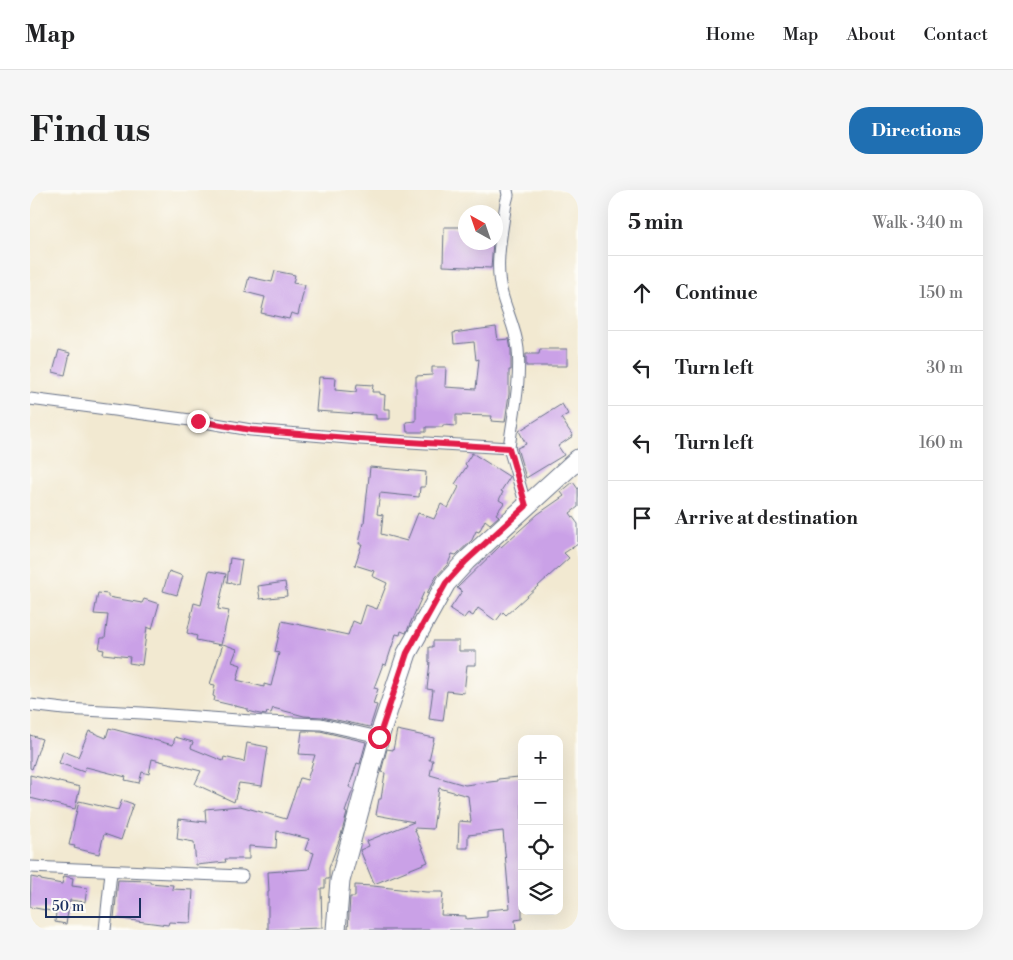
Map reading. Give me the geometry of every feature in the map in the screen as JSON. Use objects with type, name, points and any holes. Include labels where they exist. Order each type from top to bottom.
[{"type":"main road","points":[[336,930],[340,881],[379,737],[407,653],[446,583],[466,561],[578,459]]},
{"type":"street","points":[[507,190],[499,273],[502,294],[514,329],[518,350],[517,384],[509,448],[526,506]]},
{"type":"street","points":[[30,399],[198,421],[251,430],[509,448]]},
{"type":"street","points":[[30,705],[64,709],[321,724],[379,737]]},
{"type":"street","points":[[30,867],[111,872],[242,876]]},
{"type":"street","points":[[105,930],[111,872]]},
{"type":"building","points":[[444,227],[458,227],[458,250],[492,250],[491,268],[443,266]]},
{"type":"building","points":[[275,271],[295,275],[293,283],[305,285],[298,315],[291,313],[289,319],[261,313],[265,297],[245,292],[249,277],[272,282]]},
{"type":"building","points":[[496,327],[498,340],[509,339],[511,350],[509,394],[505,422],[491,421],[492,416],[456,415],[456,426],[426,427],[426,432],[407,432],[406,422],[416,421],[416,376],[432,375],[432,367],[446,367],[445,387],[476,389],[479,359],[476,360],[474,342],[454,344],[453,333]]},
{"type":"building","points":[[540,349],[567,349],[567,366],[526,366],[526,354],[539,354]]},
{"type":"building","points":[[59,350],[70,353],[65,375],[53,372]]},
{"type":"building","points":[[319,377],[336,378],[335,390],[356,392],[357,384],[373,385],[372,392],[380,392],[380,394],[385,395],[384,409],[390,409],[390,419],[376,419],[376,415],[316,411]]},
{"type":"building","points":[[562,404],[568,414],[561,418],[573,436],[558,446],[564,455],[526,478],[517,448],[526,444],[519,431]]},
{"type":"building","points":[[472,453],[510,477],[501,491],[503,492],[499,500],[504,503],[496,514],[499,516],[490,524],[485,520],[479,532],[476,531],[472,540],[456,555],[452,554],[448,564],[436,577],[427,593],[424,592],[406,633],[401,631],[400,635],[396,634],[386,665],[383,664],[374,688],[378,689],[373,704],[377,705],[370,727],[322,717],[304,716],[273,708],[271,713],[267,712],[266,715],[214,701],[215,685],[210,684],[223,644],[237,649],[232,662],[241,665],[237,680],[264,687],[264,684],[271,686],[279,653],[275,652],[282,621],[348,635],[353,621],[360,624],[366,605],[377,609],[387,583],[372,576],[374,571],[355,565],[362,544],[359,544],[364,523],[370,467],[426,472],[425,487],[420,487],[419,497],[380,493],[377,514],[383,515],[381,534],[407,541],[418,513],[434,519],[441,504],[448,508],[459,487],[455,484],[467,466],[465,464]]},
{"type":"building","points":[[573,482],[578,489],[578,507],[570,513],[578,524],[578,544],[564,553],[569,558],[506,615],[503,612],[496,621],[478,608],[473,616],[468,613],[464,618],[450,609],[462,591],[457,588],[500,546],[538,514],[564,496],[561,492]]},
{"type":"building","points":[[230,558],[242,560],[238,584],[227,582]]},
{"type":"building","points":[[169,571],[183,576],[177,595],[163,591]]},
{"type":"building","points":[[209,571],[226,574],[218,609],[229,611],[221,645],[196,640],[197,636],[187,633],[194,603],[201,605]]},
{"type":"building","points":[[285,582],[287,596],[260,599],[258,586]]},
{"type":"building","points":[[98,593],[108,594],[108,597],[142,603],[144,599],[159,604],[152,629],[147,627],[142,665],[129,663],[130,657],[103,654],[104,650],[99,649],[101,638],[105,638],[108,615],[94,614]]},
{"type":"building","points":[[433,641],[459,641],[459,651],[476,651],[476,665],[467,665],[464,693],[447,691],[443,721],[429,719],[433,690],[427,689],[430,662],[429,647],[433,647]]},
{"type":"building","points":[[109,728],[173,745],[175,737],[193,742],[191,748],[223,761],[224,757],[244,762],[247,743],[268,747],[262,786],[239,783],[234,802],[195,784],[201,771],[152,759],[149,774],[142,772],[139,783],[125,780],[126,777],[86,767],[84,772],[59,763],[63,751],[78,757],[89,731],[106,738]]},
{"type":"building","points":[[397,730],[434,738],[429,760],[433,760],[430,775],[465,785],[518,777],[518,915],[522,915],[522,919],[515,920],[516,930],[348,930],[350,897],[355,897],[355,885],[443,892],[441,915],[466,916],[466,919],[487,917],[487,910],[510,908],[503,831],[468,835],[468,848],[458,848],[459,821],[471,822],[468,796],[439,788],[433,829],[414,828],[428,862],[374,884],[360,850],[369,846],[367,841],[414,822],[376,815],[379,799],[381,799],[385,773],[381,772],[387,749],[393,750]]},
{"type":"building","points":[[302,731],[320,731],[366,742],[360,764],[357,763],[349,787],[353,789],[345,812],[347,813],[341,835],[329,868],[329,879],[325,879],[325,888],[321,888],[322,928],[268,930],[268,872],[309,869],[314,853],[305,850],[309,839],[277,831],[276,848],[249,846],[249,859],[225,859],[226,862],[196,865],[194,842],[177,839],[179,819],[206,822],[205,809],[240,806],[286,819],[300,778],[307,780],[315,755],[299,754]]},
{"type":"building","points":[[30,735],[42,739],[32,769],[30,768]]},
{"type":"building","points":[[30,775],[80,787],[75,809],[30,798]]},
{"type":"building","points":[[122,800],[133,804],[121,840],[104,834],[99,854],[69,845],[79,801],[118,810]]},
{"type":"building","points":[[64,876],[73,878],[72,886],[87,888],[85,902],[70,900],[66,924],[55,922],[56,912],[30,907],[31,877],[62,884]]},
{"type":"building","points":[[118,880],[150,881],[150,883],[173,885],[172,889],[193,890],[191,923],[169,922],[168,925],[114,918]]},
{"type":"route","points":[[198,421],[251,430],[509,448],[526,506],[466,561],[446,583],[407,653],[379,737]]}]
